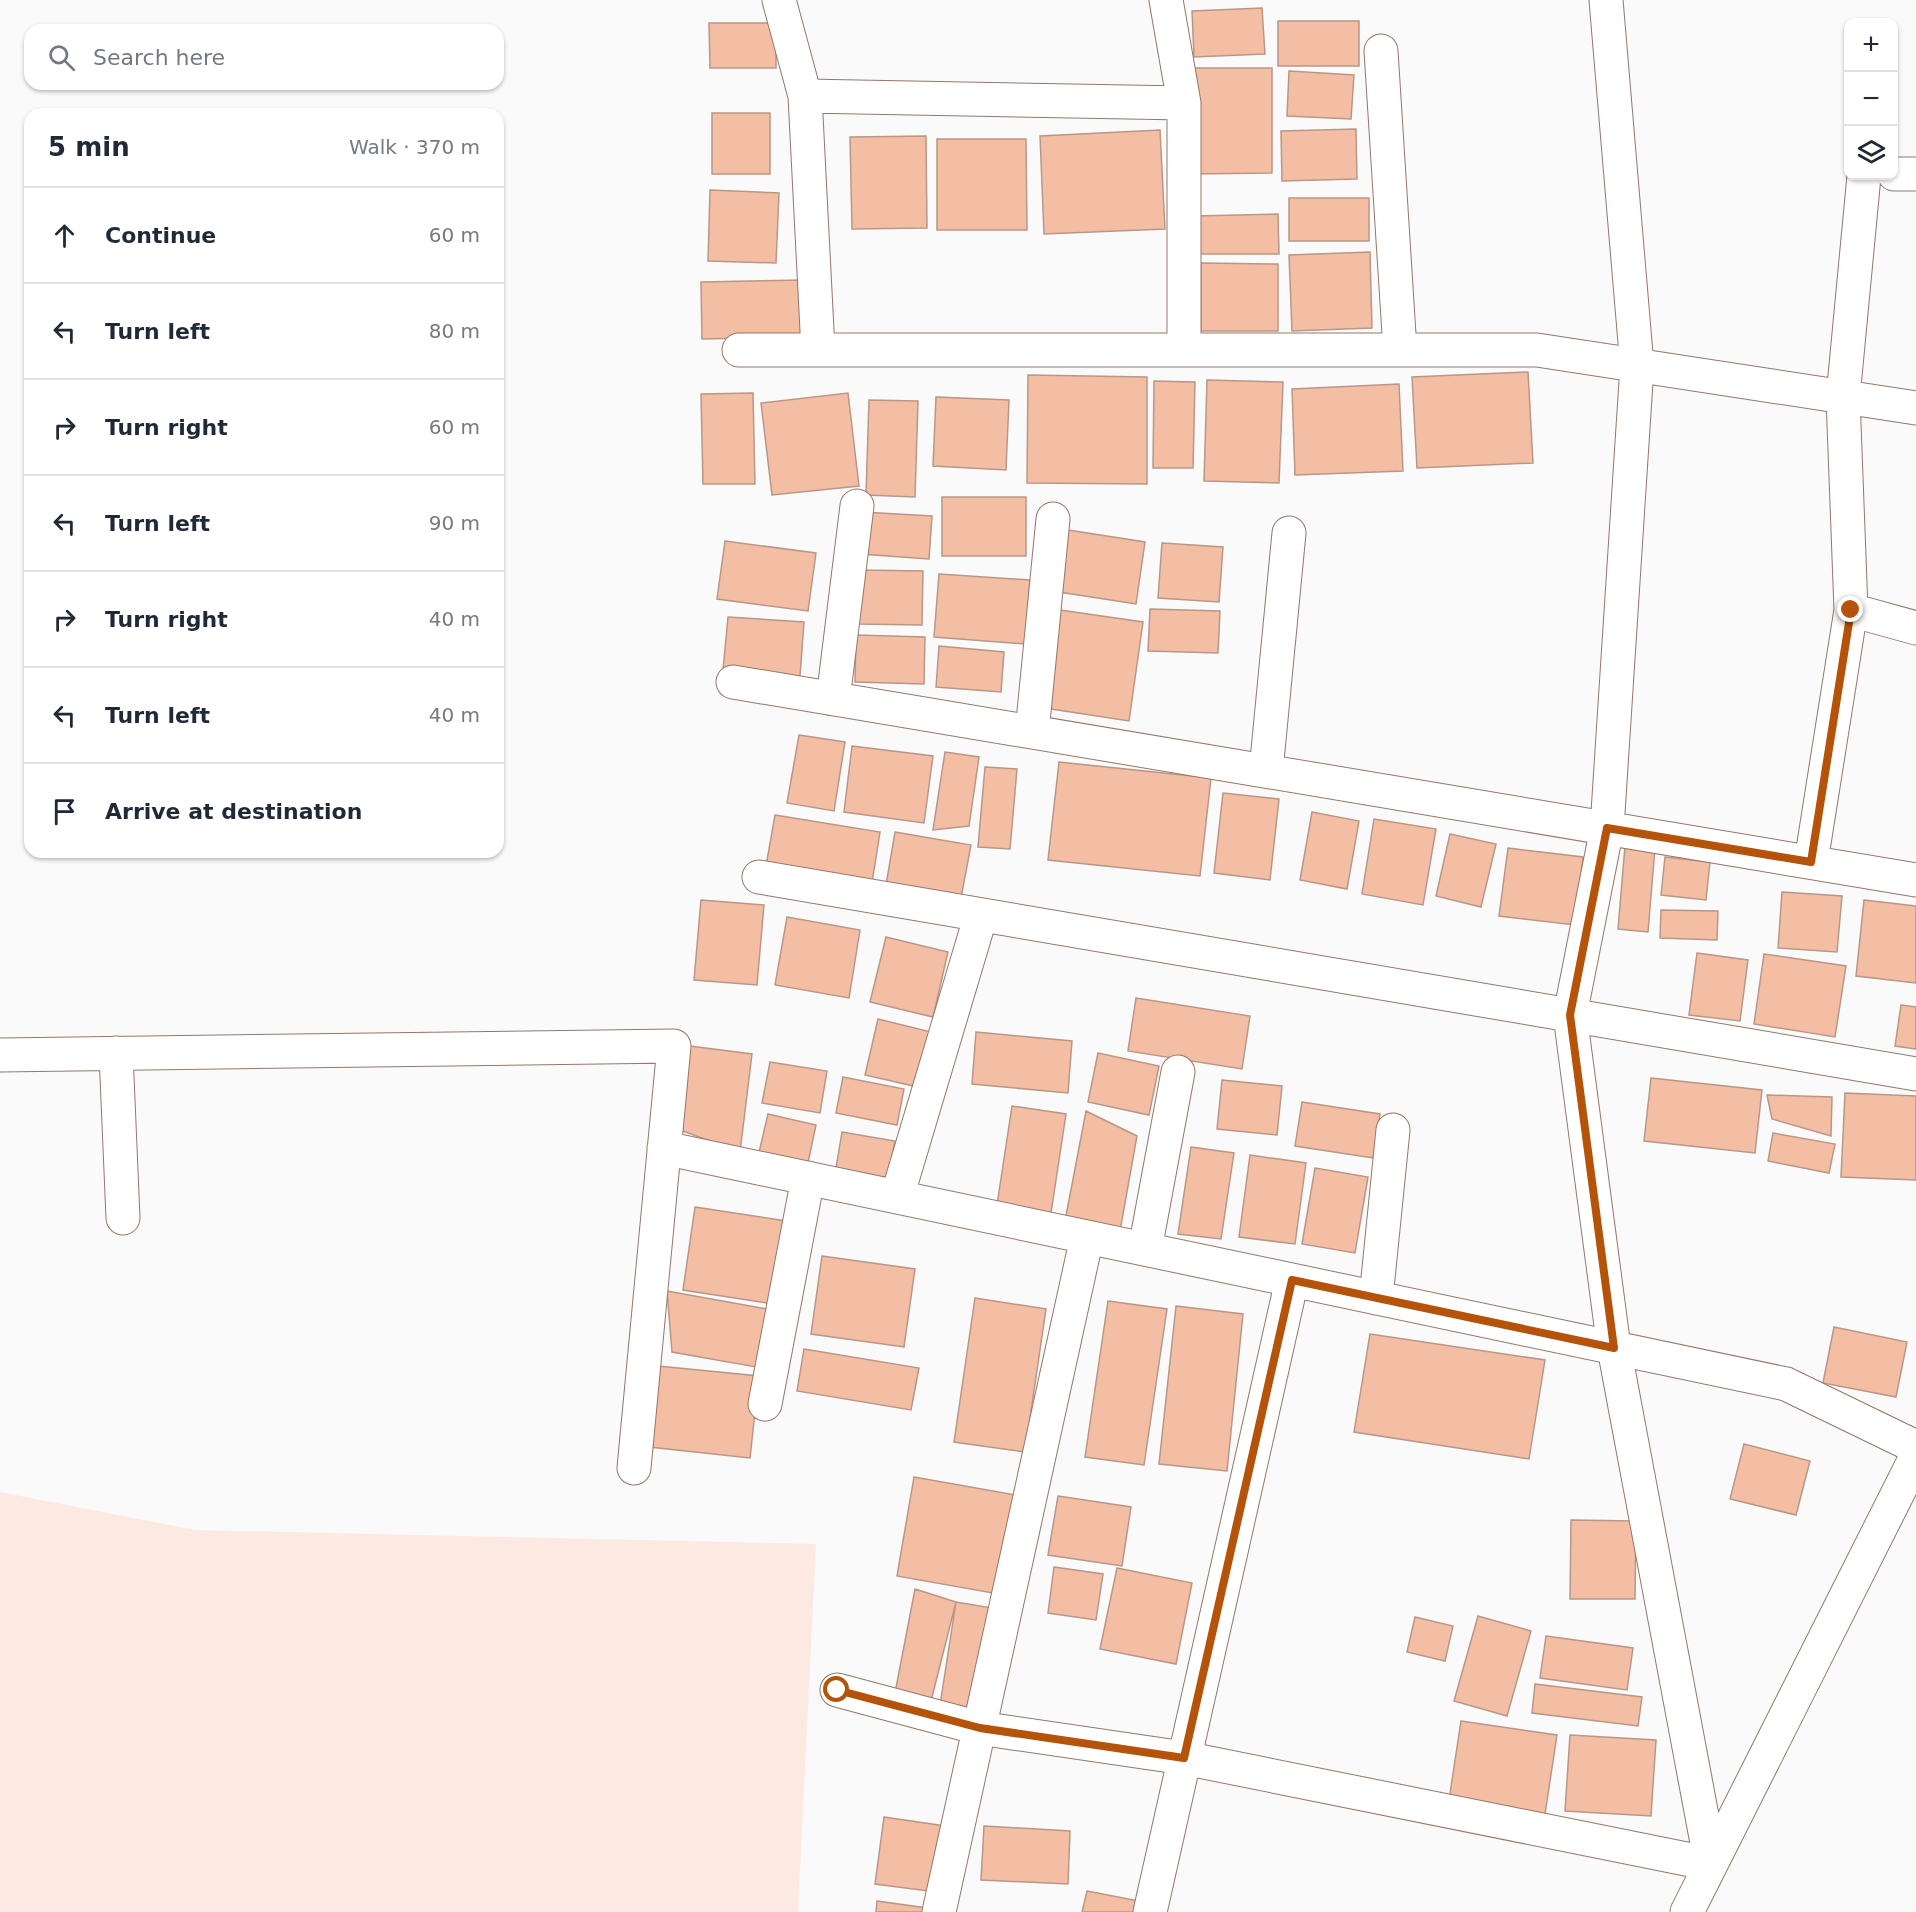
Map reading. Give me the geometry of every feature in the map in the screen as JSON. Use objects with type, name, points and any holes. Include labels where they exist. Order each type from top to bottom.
[{"type":"street","points":[[779,0],[804,96],[818,350]]},
{"type":"street","points":[[1166,0],[1184,104],[1184,350]]},
{"type":"street","points":[[1606,0],[1637,366],[1607,828],[1570,1015],[1614,1348],[1711,1864]]},
{"type":"street","points":[[1381,51],[1400,350]]},
{"type":"street","points":[[804,96],[1184,104]]},
{"type":"street","points":[[1898,174],[1916,173]]},
{"type":"street","points":[[1811,862],[1851,610],[1843,397],[1864,180]]},
{"type":"street","points":[[739,350],[1537,350],[1916,408]]},
{"type":"street","points":[[832,699],[857,506]]},
{"type":"street","points":[[1032,732],[1053,519]]},
{"type":"street","points":[[1266,771],[1289,533]]},
{"type":"street","points":[[1851,610],[1916,628]]},
{"type":"street","points":[[733,682],[1916,880]]},
{"type":"street","points":[[759,877],[1916,1074]]},
{"type":"street","points":[[897,1197],[981,915]]},
{"type":"street","points":[[0,1055],[674,1046],[634,1468]]},
{"type":"street","points":[[116,1053],[123,1218]]},
{"type":"street","points":[[1145,1249],[1178,1072]]},
{"type":"street","points":[[1376,1298],[1394,1130]]},
{"type":"street","points":[[664,1148],[1786,1384],[1916,1447]]},
{"type":"street","points":[[765,1404],[808,1178]]},
{"type":"street","points":[[939,1912],[1087,1237]]},
{"type":"street","points":[[1150,1912],[1292,1280]]},
{"type":"street","points":[[1687,1912],[1916,1457]]},
{"type":"street","points":[[837,1690],[980,1728],[1184,1758],[1711,1864]]},
{"type":"shaded area","points":[[0,1492],[195,1530],[816,1544],[798,1912],[0,1912]]},
{"type":"building","points":[[1262,8],[1265,54],[1194,57],[1192,11]]},
{"type":"building","points":[[1278,21],[1359,21],[1359,66],[1278,66]]},
{"type":"building","points":[[709,23],[776,23],[776,68],[710,68]]},
{"type":"building","points":[[1192,68],[1272,68],[1272,173],[1192,174]]},
{"type":"building","points":[[1289,71],[1354,75],[1351,119],[1287,116]]},
{"type":"building","points":[[712,113],[770,113],[770,174],[712,174]]},
{"type":"building","points":[[1356,129],[1357,179],[1282,181],[1281,131]]},
{"type":"building","points":[[1160,130],[1165,229],[1044,234],[1040,136]]},
{"type":"building","points":[[926,136],[927,228],[852,229],[850,137]]},
{"type":"building","points":[[937,139],[1026,139],[1027,230],[937,230]]},
{"type":"building","points":[[710,190],[779,193],[776,263],[708,261]]},
{"type":"building","points":[[1289,198],[1369,198],[1369,241],[1289,241]]},
{"type":"building","points":[[1278,214],[1279,254],[1195,254],[1195,216]]},
{"type":"building","points":[[1370,252],[1372,328],[1292,331],[1289,255]]},
{"type":"building","points":[[1201,263],[1278,264],[1278,331],[1201,331]]},
{"type":"building","points":[[802,280],[804,337],[702,339],[701,282]]},
{"type":"building","points":[[1528,372],[1533,463],[1417,468],[1412,377]]},
{"type":"building","points":[[1028,375],[1147,377],[1147,484],[1027,483]]},
{"type":"building","points":[[1207,380],[1283,382],[1279,483],[1204,481]]},
{"type":"building","points":[[1154,381],[1195,382],[1193,468],[1153,468]]},
{"type":"building","points":[[1399,384],[1403,471],[1295,475],[1292,389]]},
{"type":"building","points":[[753,393],[755,484],[703,484],[701,394]]},
{"type":"building","points":[[848,393],[859,486],[772,495],[761,403]]},
{"type":"building","points":[[936,397],[1009,400],[1006,470],[933,466]]},
{"type":"building","points":[[869,400],[918,401],[915,497],[866,495]]},
{"type":"building","points":[[942,497],[1026,497],[1026,556],[942,556]]},
{"type":"building","points":[[862,512],[932,516],[929,559],[860,554]]},
{"type":"building","points":[[1068,530],[1145,542],[1136,604],[1059,592]]},
{"type":"building","points":[[725,541],[816,553],[808,611],[717,599]]},
{"type":"building","points":[[1162,543],[1223,547],[1219,602],[1158,598]]},
{"type":"building","points":[[859,570],[923,571],[922,625],[858,624]]},
{"type":"building","points":[[939,574],[1030,580],[1025,644],[934,637]]},
{"type":"building","points":[[1150,609],[1220,611],[1218,653],[1148,651]]},
{"type":"building","points":[[1060,610],[1143,622],[1129,721],[1045,708]]},
{"type":"building","points":[[728,617],[804,622],[800,676],[723,670]]},
{"type":"building","points":[[856,635],[925,637],[924,684],[855,682]]},
{"type":"building","points":[[939,646],[1004,652],[1001,692],[936,687]]},
{"type":"building","points":[[799,735],[845,742],[834,811],[787,803]]},
{"type":"building","points":[[852,746],[933,756],[924,823],[844,812]]},
{"type":"building","points":[[945,752],[979,757],[969,826],[933,830]]},
{"type":"building","points":[[1059,762],[1211,778],[1200,876],[1048,860]]},
{"type":"building","points":[[985,767],[1017,769],[1010,849],[978,847]]},
{"type":"building","points":[[1223,793],[1279,799],[1270,880],[1214,873]]},
{"type":"building","points":[[1312,812],[1359,821],[1347,889],[1300,880]]},
{"type":"building","points":[[775,815],[880,832],[872,883],[766,866]]},
{"type":"building","points":[[1374,819],[1436,829],[1423,905],[1362,894]]},
{"type":"building","points":[[895,832],[971,845],[961,898],[886,885]]},
{"type":"building","points":[[1450,834],[1496,844],[1481,907],[1436,896]]},
{"type":"building","points":[[1625,846],[1655,848],[1648,932],[1618,929]]},
{"type":"building","points":[[1508,848],[1583,857],[1575,925],[1499,916]]},
{"type":"building","points":[[1665,857],[1710,862],[1706,900],[1661,895]]},
{"type":"building","points":[[1782,892],[1842,896],[1837,952],[1778,948]]},
{"type":"building","points":[[701,900],[764,905],[757,985],[694,980]]},
{"type":"building","points":[[1864,900],[1916,906],[1916,983],[1856,976]]},
{"type":"building","points":[[1661,910],[1718,911],[1717,940],[1660,938]]},
{"type":"building","points":[[787,917],[860,930],[849,998],[775,985]]},
{"type":"building","points":[[886,937],[948,952],[933,1017],[870,1002]]},
{"type":"building","points":[[1697,953],[1748,960],[1740,1021],[1689,1015]]},
{"type":"building","points":[[1764,954],[1846,966],[1835,1037],[1754,1024]]},
{"type":"building","points":[[1136,998],[1250,1016],[1242,1069],[1128,1051]]},
{"type":"building","points":[[1901,1005],[1916,1007],[1916,1049],[1895,1046]]},
{"type":"building","points":[[878,1019],[931,1032],[918,1087],[865,1075]]},
{"type":"building","points":[[976,1032],[1072,1041],[1068,1093],[972,1084]]},
{"type":"building","points":[[690,1046],[752,1054],[740,1152],[680,1130]]},
{"type":"building","points":[[1098,1053],[1159,1066],[1149,1115],[1088,1102]]},
{"type":"building","points":[[770,1062],[827,1071],[820,1113],[762,1103]]},
{"type":"building","points":[[843,1077],[904,1089],[897,1125],[836,1113]]},
{"type":"building","points":[[1651,1078],[1762,1090],[1755,1153],[1644,1141]]},
{"type":"building","points":[[1222,1080],[1282,1086],[1277,1135],[1217,1129]]},
{"type":"building","points":[[1845,1093],[1916,1096],[1916,1180],[1841,1177]]},
{"type":"building","points":[[1767,1095],[1832,1097],[1831,1136],[1772,1119]]},
{"type":"building","points":[[1302,1102],[1380,1114],[1373,1158],[1295,1146]]},
{"type":"building","points":[[1012,1106],[1066,1114],[1051,1213],[997,1205]]},
{"type":"building","points":[[1086,1111],[1137,1136],[1120,1231],[1065,1221]]},
{"type":"building","points":[[768,1114],[816,1125],[806,1172],[757,1161]]},
{"type":"building","points":[[842,1132],[895,1141],[888,1178],[836,1168]]},
{"type":"building","points":[[1773,1133],[1835,1144],[1829,1173],[1768,1161]]},
{"type":"building","points":[[1191,1147],[1234,1153],[1221,1239],[1178,1234]]},
{"type":"building","points":[[1250,1155],[1306,1163],[1295,1244],[1239,1237]]},
{"type":"building","points":[[1315,1168],[1368,1177],[1355,1253],[1302,1244]]},
{"type":"building","points":[[695,1207],[786,1221],[773,1304],[683,1290]]},
{"type":"building","points":[[822,1256],[915,1269],[904,1347],[811,1334]]},
{"type":"building","points":[[667,1291],[767,1309],[756,1367],[672,1352]]},
{"type":"building","points":[[975,1298],[1046,1309],[1025,1452],[954,1442]]},
{"type":"building","points":[[1108,1301],[1167,1309],[1144,1465],[1085,1457]]},
{"type":"building","points":[[1176,1306],[1243,1314],[1227,1471],[1159,1464]]},
{"type":"building","points":[[1834,1327],[1907,1342],[1896,1397],[1823,1383]]},
{"type":"building","points":[[1370,1334],[1545,1360],[1529,1459],[1354,1432]]},
{"type":"building","points":[[804,1349],[919,1368],[911,1410],[797,1391]]},
{"type":"building","points":[[658,1366],[759,1376],[750,1458],[649,1447]]},
{"type":"building","points":[[1744,1444],[1810,1461],[1796,1515],[1730,1499]]},
{"type":"building","points":[[914,1477],[1016,1495],[998,1594],[897,1576]]},
{"type":"building","points":[[1058,1496],[1131,1507],[1122,1566],[1048,1555]]},
{"type":"building","points":[[1571,1520],[1636,1521],[1635,1599],[1570,1599]]},
{"type":"building","points":[[1054,1567],[1103,1574],[1096,1620],[1048,1613]]},
{"type":"building","points":[[1117,1568],[1192,1583],[1176,1664],[1100,1649]]},
{"type":"building","points":[[915,1589],[956,1602],[931,1701],[895,1693]]},
{"type":"building","points":[[956,1602],[992,1608],[975,1710],[940,1705]]},
{"type":"building","points":[[1478,1616],[1531,1631],[1507,1716],[1454,1701]]},
{"type":"building","points":[[1415,1617],[1453,1626],[1445,1661],[1407,1652]]},
{"type":"building","points":[[1546,1636],[1633,1648],[1627,1690],[1540,1678]]},
{"type":"building","points":[[1535,1684],[1642,1697],[1638,1726],[1532,1713]]},
{"type":"building","points":[[1461,1721],[1557,1735],[1545,1814],[1449,1800]]},
{"type":"building","points":[[1570,1735],[1656,1740],[1651,1816],[1565,1811]]},
{"type":"building","points":[[884,1817],[945,1826],[936,1892],[875,1884]]},
{"type":"building","points":[[984,1826],[1070,1831],[1068,1884],[981,1880]]},
{"type":"building","points":[[1087,1891],[1139,1901],[1137,1912],[1082,1912]]},
{"type":"building","points":[[877,1901],[927,1908],[927,1912],[876,1912]]},
{"type":"route","points":[[837,1690],[980,1728],[1184,1758],[1292,1280],[1614,1348],[1570,1015],[1607,828],[1811,862],[1851,610]]}]
